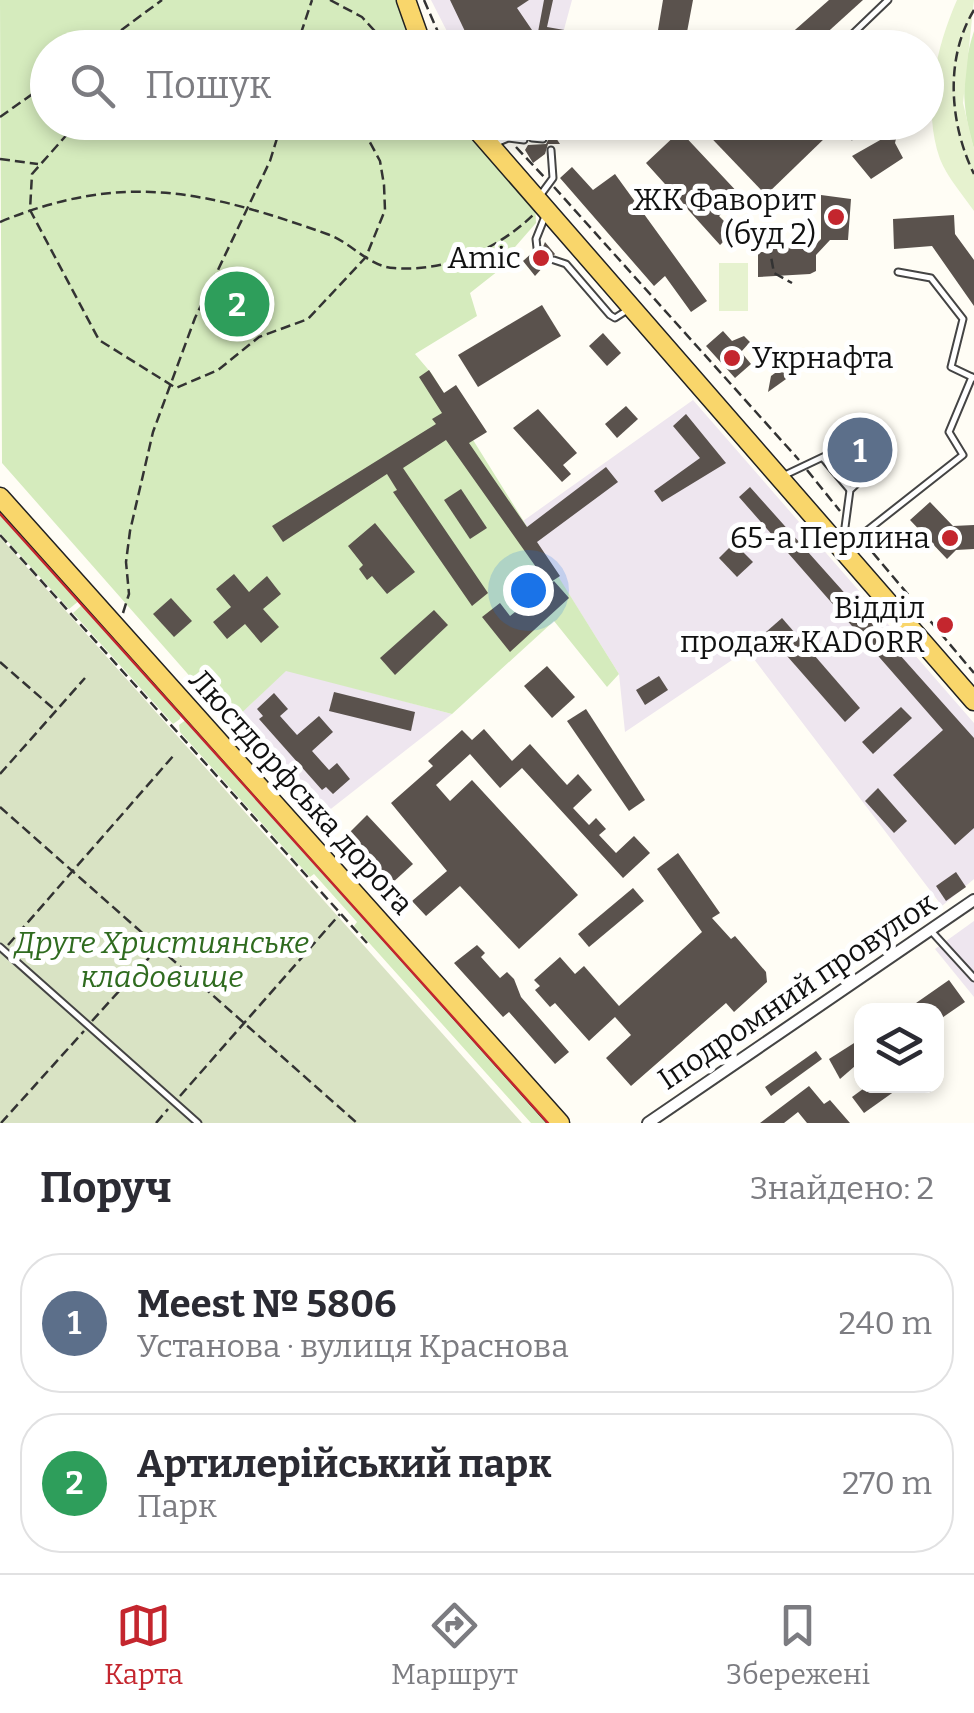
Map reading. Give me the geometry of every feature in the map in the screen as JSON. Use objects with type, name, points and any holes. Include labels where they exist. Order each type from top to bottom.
[{"type":"main road","points":[[406,0],[417,30]]},
{"type":"main road","points":[[485,140],[539,209],[582,252],[974,701]]},
{"type":"main road","name":"Люстдорфська дорога","points":[[0,496],[560,1123]]},
{"type":"street","name":"Іподромний провулок","points":[[648,1123],[974,900]]},
{"type":"lane","points":[[857,30],[888,0]]},
{"type":"lane","points":[[490,146],[504,140]]},
{"type":"lane","points":[[537,248],[539,209],[550,182],[551,150]]},
{"type":"lane","points":[[566,264],[582,252]]},
{"type":"lane","points":[[554,260],[566,264],[610,315],[621,316],[631,308]]},
{"type":"lane","points":[[842,550],[964,457],[949,432],[973,378],[951,367],[963,319],[930,278],[898,272]]},
{"type":"lane","points":[[780,478],[822,458],[862,429],[882,448],[881,462],[850,490],[842,550]]},
{"type":"lane","points":[[822,458],[850,490]]},
{"type":"lane","points":[[930,930],[974,978]]},
{"type":"lane","points":[[2,948],[198,1123]]},
{"type":"path","points":[[121,30],[162,0]]},
{"type":"path","points":[[302,30],[312,0]]},
{"type":"path","points":[[330,0],[362,17],[374,30]]},
{"type":"path","points":[[424,0],[437,30]]},
{"type":"path","points":[[974,10],[958,49],[955,95],[961,148],[974,174]]},
{"type":"path","points":[[0,117],[30,96]]},
{"type":"path","points":[[61,140],[39,164],[28,189],[30,210],[61,264],[91,331],[125,360],[176,388],[218,370],[259,337],[308,319],[366,257],[384,210],[380,160],[369,140]]},
{"type":"path","points":[[118,628],[129,594],[126,562],[140,479],[169,386],[276,140]]},
{"type":"path","points":[[510,140],[804,466],[846,518]]},
{"type":"path","points":[[0,159],[39,164]]},
{"type":"path","points":[[0,222],[30,210],[128,189],[245,206],[337,237],[366,257],[392,268],[464,258],[514,234],[539,209]]},
{"type":"path","points":[[757,234],[768,246],[774,273],[792,283]]},
{"type":"path","points":[[0,535],[368,943]]},
{"type":"path","points":[[861,538],[974,672]]},
{"type":"path","points":[[939,632],[945,626]]},
{"type":"path","points":[[0,662],[56,710]]},
{"type":"path","points":[[0,774],[85,678]]},
{"type":"path","points":[[2,948],[174,756]]},
{"type":"path","points":[[0,807],[357,1123]]},
{"type":"path","points":[[156,1123],[340,914]]},
{"type":"path","points":[[2,1123],[158,948]]},
{"type":"shaded area","points":[[431,0],[572,0],[564,30],[446,30]]},
{"type":"shaded area","points":[[693,400],[974,723],[974,879],[942,906],[747,650],[625,732],[619,674],[523,521]]},
{"type":"shaded area","points":[[286,670],[452,714],[318,819],[231,723]]},
{"type":"shaded area","points":[[974,921],[974,997],[935,949]]},
{"type":"green space","points":[[0,0],[400,0],[412,30],[30,30],[30,140],[482,140],[535,202],[536,223],[508,255],[512,260],[470,293],[477,316],[415,354],[432,374],[619,674],[607,687],[554,621],[452,714],[286,671],[231,723],[2,463]]},
{"type":"green space","points":[[957,0],[974,0],[963,103],[974,149],[974,211],[943,166],[935,140],[944,140],[944,35]]},
{"type":"green space","points":[[974,31],[974,149],[964,90]]},
{"type":"green space","points":[[719,263],[748,263],[748,311],[719,311]]},
{"type":"green space","points":[[0,512],[80,600],[69,609],[0,533]]},
{"type":"green space","name":"Друге Християнське кладовище","points":[[0,537],[522,1123],[0,1123]]},
{"type":"green space","points":[[83,604],[181,713],[180,719],[173,724],[73,613]]},
{"type":"green space","points":[[187,719],[550,1123],[531,1123],[354,926],[357,922],[314,874],[310,877],[180,732],[179,725]]},
{"type":"building","points":[[450,0],[529,0],[517,8],[532,30],[464,30]]},
{"type":"building","points":[[544,0],[553,0],[547,27],[564,30],[538,30]]},
{"type":"building","points":[[663,0],[693,0],[687,30],[658,30]]},
{"type":"building","points":[[829,0],[863,0],[830,30],[795,30]]},
{"type":"building","points":[[548,140],[557,140],[560,144],[548,144],[545,154],[533,163],[525,150],[528,145],[546,144]]},
{"type":"building","points":[[670,140],[688,140],[741,196],[719,216],[734,231],[720,245],[646,163]]},
{"type":"building","points":[[713,140],[823,140],[766,195]]},
{"type":"building","points":[[880,140],[896,140],[903,158],[871,179],[852,156]]},
{"type":"building","points":[[572,167],[593,190],[615,174],[707,301],[691,312],[665,276],[654,286],[560,178]]},
{"type":"building","name":"ЖК Фаворит (буд 2)","points":[[821,195],[851,199],[848,240],[830,240],[816,255],[816,271],[810,274],[758,277],[758,252],[772,252],[772,245],[815,245],[821,239]]},
{"type":"building","points":[[954,215],[955,234],[974,260],[974,306],[932,246],[894,249],[893,219]]},
{"type":"building","name":"Amic","points":[[545,242],[555,254],[535,276],[523,261],[533,252],[541,252]]},
{"type":"building","points":[[542,305],[561,336],[478,387],[458,355]]},
{"type":"building","name":"Укрнафта","points":[[723,331],[732,341],[744,336],[750,342],[741,352],[751,364],[735,378],[706,346]]},
{"type":"building","points":[[603,333],[621,353],[607,366],[589,346]]},
{"type":"building","points":[[794,359],[800,369],[768,392],[771,376]]},
{"type":"building","points":[[429,370],[444,393],[456,385],[487,432],[469,443],[527,527],[606,467],[618,482],[537,542],[560,576],[548,584],[446,440],[403,468],[488,593],[472,606],[393,492],[397,490],[387,474],[283,542],[272,526],[436,424],[432,419],[442,413],[419,377]]},
{"type":"building","points":[[626,406],[638,419],[617,438],[605,424]]},
{"type":"building","points":[[538,409],[577,453],[563,465],[571,474],[562,482],[513,428]]},
{"type":"building","points":[[686,414],[726,463],[662,502],[654,491],[700,458],[673,426]]},
{"type":"building","points":[[862,438],[875,459],[850,481],[833,460]]},
{"type":"building","points":[[750,487],[974,738],[974,828],[955,845],[893,775],[943,730],[739,497]]},
{"type":"building","points":[[461,489],[487,528],[470,539],[444,500]]},
{"type":"building","name":"65-а Перлина","points":[[930,502],[953,526],[974,525],[974,549],[956,550],[947,559],[910,520]]},
{"type":"building","points":[[375,523],[415,572],[387,594],[372,576],[367,580],[359,569],[363,565],[348,546]]},
{"type":"building","points":[[734,543],[753,562],[737,577],[719,558]]},
{"type":"building","points":[[234,574],[249,592],[267,576],[281,594],[263,609],[279,627],[261,643],[245,624],[227,639],[213,622],[231,607],[216,589]]},
{"type":"building","points":[[554,581],[569,598],[510,652],[482,617],[500,603],[510,616]]},
{"type":"building","points":[[171,598],[192,621],[174,637],[153,614]]},
{"type":"building","points":[[434,610],[448,625],[395,675],[380,658]]},
{"type":"building","points":[[782,618],[860,708],[845,722],[766,632]]},
{"type":"building","points":[[547,666],[575,697],[552,718],[524,686]]},
{"type":"building","points":[[659,676],[668,690],[645,705],[636,690]]},
{"type":"building","points":[[334,692],[415,712],[411,731],[329,711]]},
{"type":"building","points":[[274,693],[288,709],[280,716],[297,735],[319,716],[333,732],[312,751],[329,770],[337,763],[350,779],[333,794],[326,787],[322,790],[259,719],[263,716],[257,709]]},
{"type":"building","points":[[901,707],[912,718],[873,754],[862,742]]},
{"type":"building","points":[[586,709],[645,800],[629,811],[567,721]]},
{"type":"building","points":[[484,729],[512,761],[530,744],[567,785],[578,774],[592,790],[573,808],[589,825],[596,818],[606,829],[599,835],[616,853],[634,836],[650,853],[623,878],[522,768],[500,788],[470,754],[436,785],[450,801],[472,780],[578,895],[519,949],[460,886],[426,916],[412,901],[447,871],[391,803],[433,766],[428,761],[462,730],[472,740]]},
{"type":"building","points":[[878,788],[907,821],[894,833],[865,801]]},
{"type":"building","points":[[367,815],[413,864],[391,884],[346,836]]},
{"type":"building","points":[[678,853],[720,913],[712,918],[731,939],[735,936],[766,972],[767,982],[734,1012],[726,1003],[631,1086],[606,1058],[631,1035],[615,1017],[589,1041],[555,1003],[550,1007],[535,990],[540,986],[534,980],[560,957],[575,974],[584,966],[619,1006],[702,932],[657,869]]},
{"type":"building","points":[[956,872],[966,887],[946,901],[936,886]]},
{"type":"building","points":[[633,888],[644,901],[589,947],[578,934]]},
{"type":"building","points":[[477,945],[485,953],[481,957],[500,978],[507,972],[514,979],[521,997],[569,1052],[555,1064],[509,1012],[503,1017],[454,963]]},
{"type":"building","points":[[949,980],[965,1002],[944,1016],[944,1003],[916,1003]]},
{"type":"building","points":[[854,1043],[854,1067],[840,1079],[829,1059]]},
{"type":"building","points":[[816,1051],[822,1059],[771,1096],[765,1087]]},
{"type":"building","points":[[809,1086],[824,1104],[830,1100],[850,1123],[807,1123],[798,1112],[784,1123],[760,1123]]},
{"type":"building","points":[[857,1093],[892,1093],[864,1113],[852,1097]]},
{"type":"tram line","points":[[0,514],[548,1123]]},
{"type":"place","name":"ЖК Фаворит (буд 2)","points":[[836,217]]},
{"type":"place","name":"Amic","points":[[541,258]]},
{"type":"place","name":"Артилерійський парк","points":[[237,304]]},
{"type":"place","name":"Укрнафта","points":[[732,358]]},
{"type":"place","name":"Meest № 5806","points":[[860,450]]},
{"type":"place","name":"65-а Перлина","points":[[950,538]]},
{"type":"place","name":"Відділ продаж KADORR","points":[[945,625]]}]
